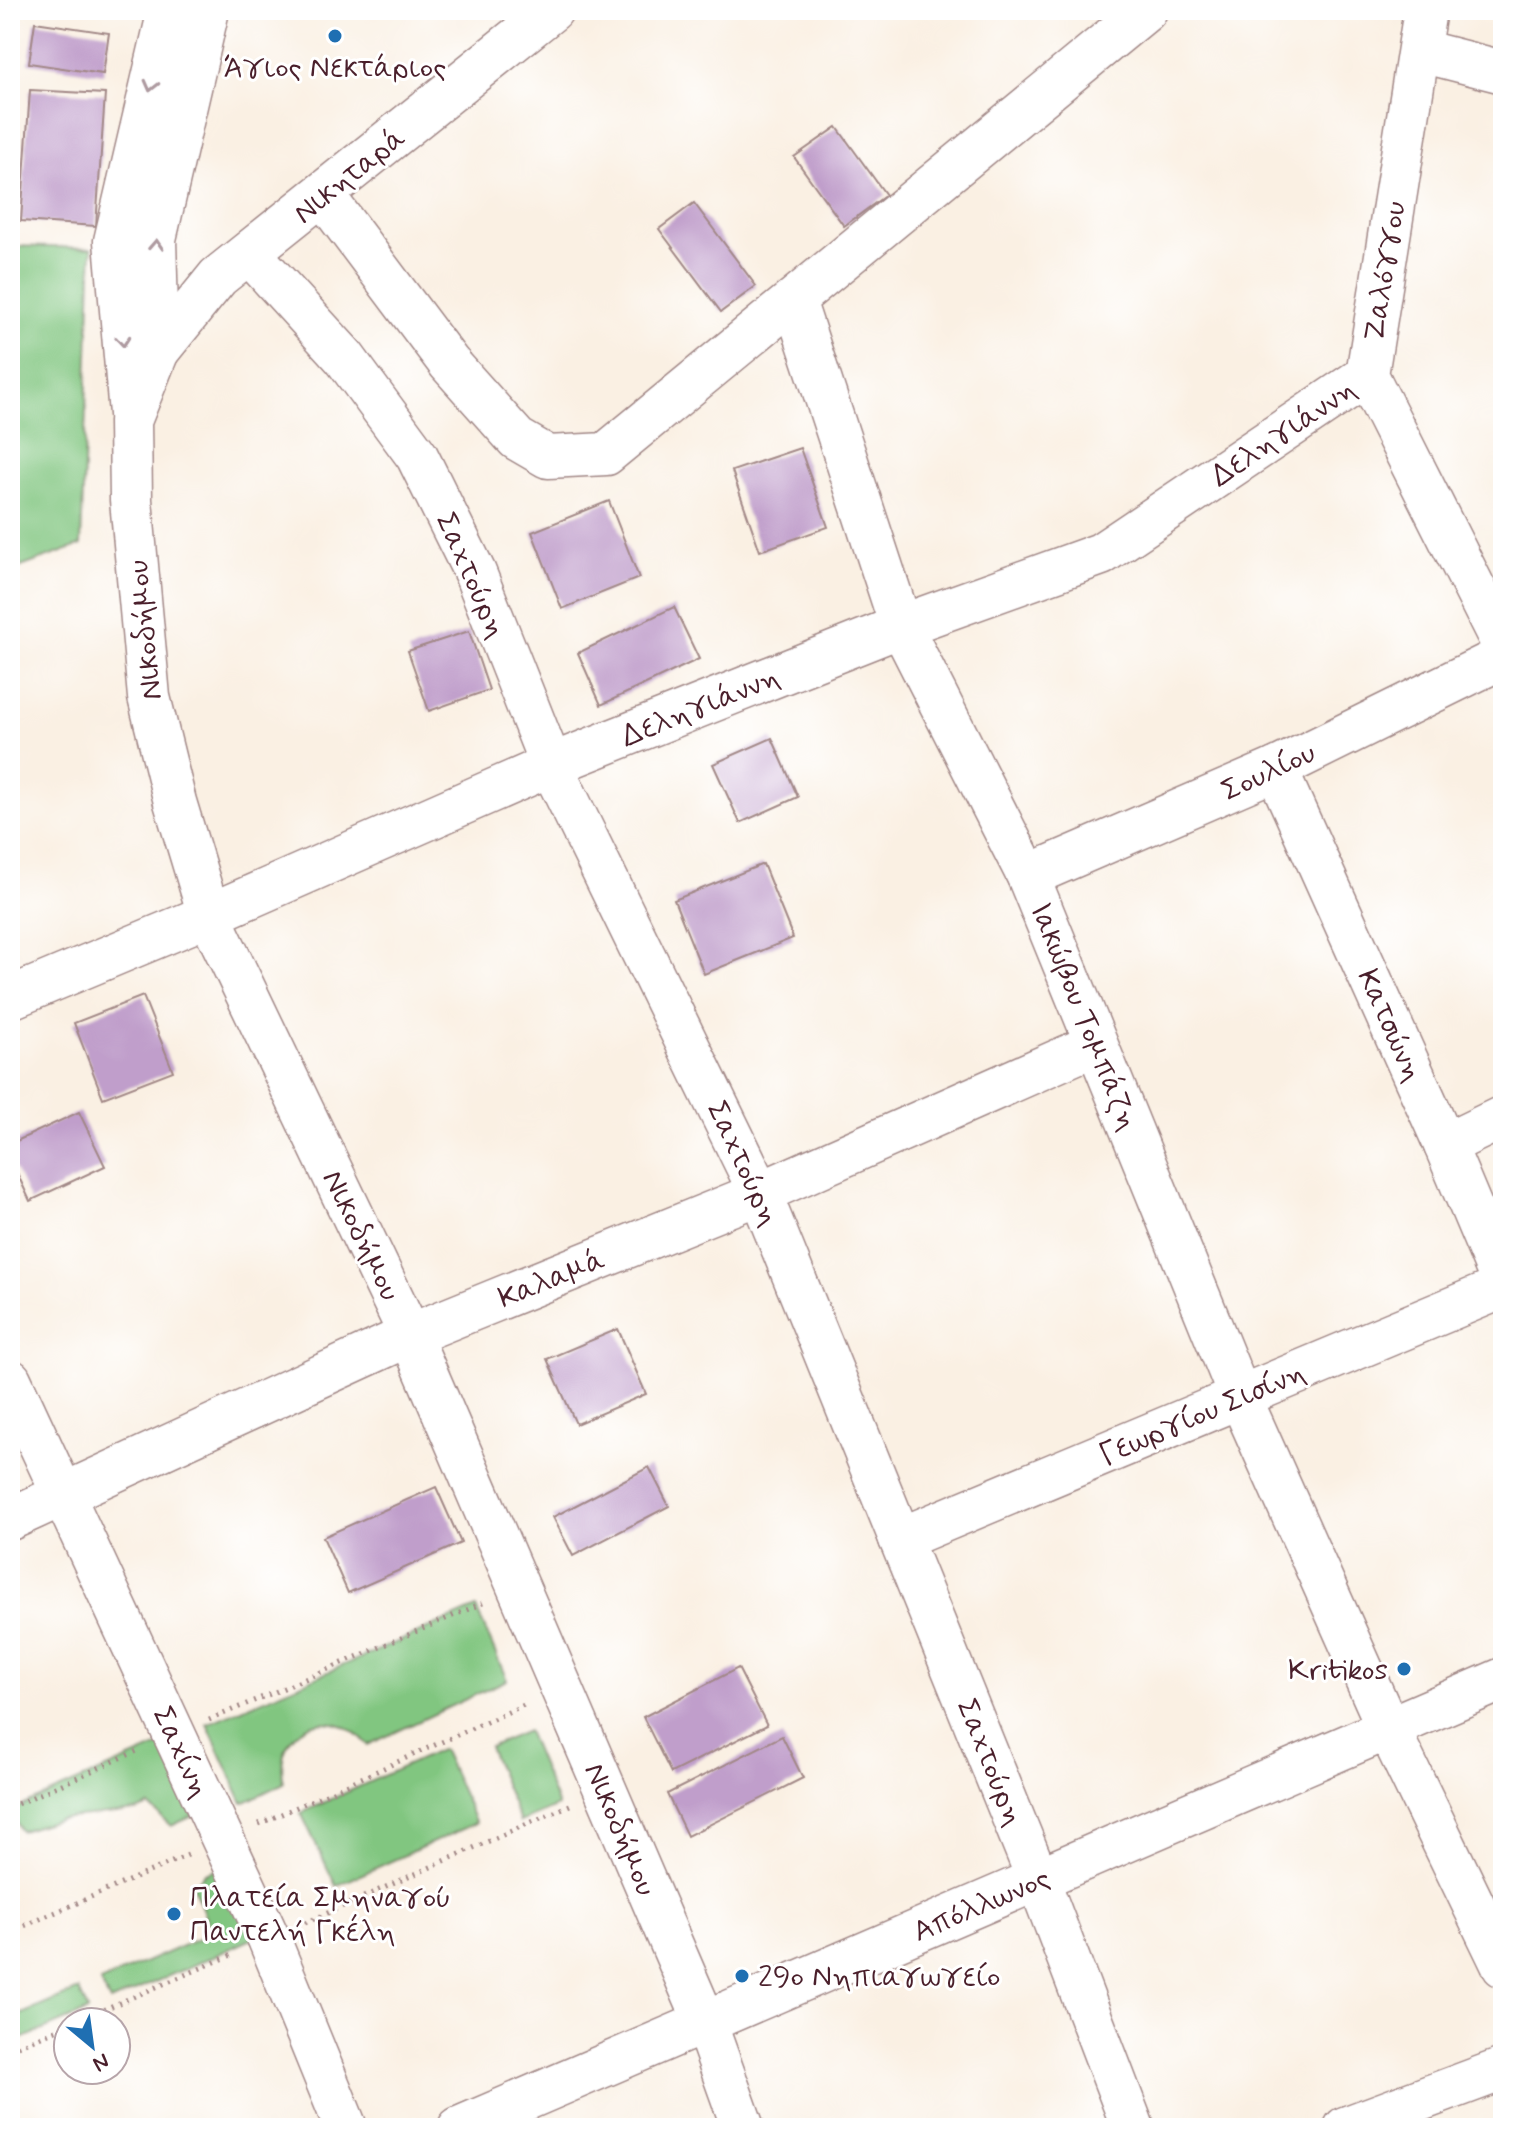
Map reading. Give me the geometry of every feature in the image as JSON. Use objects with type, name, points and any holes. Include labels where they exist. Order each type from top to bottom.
[{"type":"street","name":"Νικοδήμου","points":[[169,10],[115,241],[130,421],[131,500],[149,697],[175,802],[209,915],[410,1335],[705,2022],[743,2128]]},
{"type":"street","name":"Νικοδήμου","points":[[130,421],[158,351],[155,239],[208,10]]},
{"type":"street","name":"Νικηταρά","points":[[158,351],[218,277],[552,10]]},
{"type":"street","points":[[323,195],[449,363],[517,439],[548,457],[606,454],[1146,10]]},
{"type":"street","points":[[1423,30],[1503,72]]},
{"type":"street","name":"Ζαλόγγου","points":[[1423,30],[1367,375],[1503,645]]},
{"type":"street","name":"Σαχτούρη","points":[[250,254],[344,357],[417,456],[475,573],[551,765],[760,1193],[1038,1879],[1133,2128]]},
{"type":"street","name":"Ιακώβου Τομπάζη","points":[[794,300],[901,626],[1028,876],[1240,1397],[1388,1728],[1503,1966]]},
{"type":"street","name":"Δεληγιάννη","points":[[10,998],[209,915],[551,765],[901,626],[1101,554],[1367,375]]},
{"type":"street","name":"Σουλίου","points":[[1028,876],[1276,769],[1503,657]]},
{"type":"street","name":"Κατσώνη","points":[[1276,769],[1445,1145],[1503,1285]]},
{"type":"street","name":"Καλαμά","points":[[10,1519],[410,1335],[760,1193],[1096,1044]]},
{"type":"street","points":[[1445,1145],[1503,1117]]},
{"type":"street","name":"Γεωργίου Σισίνη","points":[[900,1539],[1503,1285]]},
{"type":"street","name":"Σαχίνη","points":[[10,1380],[66,1495],[270,1942],[346,2128]]},
{"type":"street","name":"Απόλλωνος","points":[[459,2128],[1503,1679]]},
{"type":"street","points":[[1345,2128],[1503,2069]]},
{"type":"path","points":[[10,1807],[171,1729],[518,1588]]},
{"type":"path","points":[[10,1932],[561,1689]]},
{"type":"path","points":[[113,2006],[270,1942],[604,1790]]},
{"type":"path","points":[[10,2049],[52,2032]]},
{"type":"green space","points":[[10,246],[92,248],[81,545],[10,571]]},
{"type":"green space","points":[[476,1608],[507,1680],[368,1745],[354,1731],[338,1724],[322,1722],[308,1726],[295,1735],[287,1747],[282,1763],[284,1783],[243,1803],[207,1724]]},
{"type":"green space","points":[[527,1731],[558,1806],[520,1822],[489,1747]]},
{"type":"green space","points":[[173,1740],[206,1810],[171,1826],[149,1806],[136,1811],[59,1819],[21,1831],[10,1811]]},
{"type":"green space","points":[[442,1749],[476,1823],[336,1886],[301,1813]]},
{"type":"green space","points":[[219,1868],[261,1935],[110,2002],[100,1982],[212,1933],[193,1886],[205,1873]]},
{"type":"green space","points":[[79,1990],[86,2006],[52,2006],[52,2026],[10,2044],[10,2019]]},
{"type":"building","points":[[35,22],[109,33],[103,74],[29,63]]},
{"type":"building","points":[[30,90],[105,94],[96,226],[21,221]]},
{"type":"building","points":[[837,127],[886,195],[844,226],[794,157]]},
{"type":"building","points":[[694,203],[756,286],[721,312],[659,229]]},
{"type":"building","points":[[800,448],[828,527],[760,551],[732,471]]},
{"type":"building","points":[[609,501],[639,578],[562,609],[532,532]]},
{"type":"building","points":[[674,607],[699,659],[601,705],[578,653]]},
{"type":"building","points":[[469,631],[489,690],[429,711],[408,651]]},
{"type":"building","points":[[772,738],[798,797],[740,823],[713,764]]},
{"type":"building","points":[[763,864],[793,938],[704,974],[674,900]]},
{"type":"building","points":[[143,996],[173,1071],[103,1098],[74,1023]]},
{"type":"building","points":[[79,1112],[105,1166],[30,1201],[10,1158],[10,1144]]},
{"type":"building","points":[[618,1329],[646,1394],[576,1424],[547,1359]]},
{"type":"building","points":[[649,1467],[669,1506],[573,1556],[553,1517]]},
{"type":"building","points":[[436,1487],[461,1543],[348,1593],[323,1537]]},
{"type":"building","points":[[738,1668],[767,1725],[671,1773],[643,1717]]},
{"type":"building","points":[[782,1736],[803,1778],[687,1836],[667,1794]]},
{"type":"place","name":"Άγιος Νεκτάριος","points":[[335,36]]},
{"type":"place","name":"Kritikos","points":[[1404,1669]]},
{"type":"place","name":"Πλατεία Σμηναγού Παντελή Γκέλη","points":[[174,1914]]},
{"type":"place","name":"29ο Νηπιαγωγείο","points":[[742,1976]]}]
